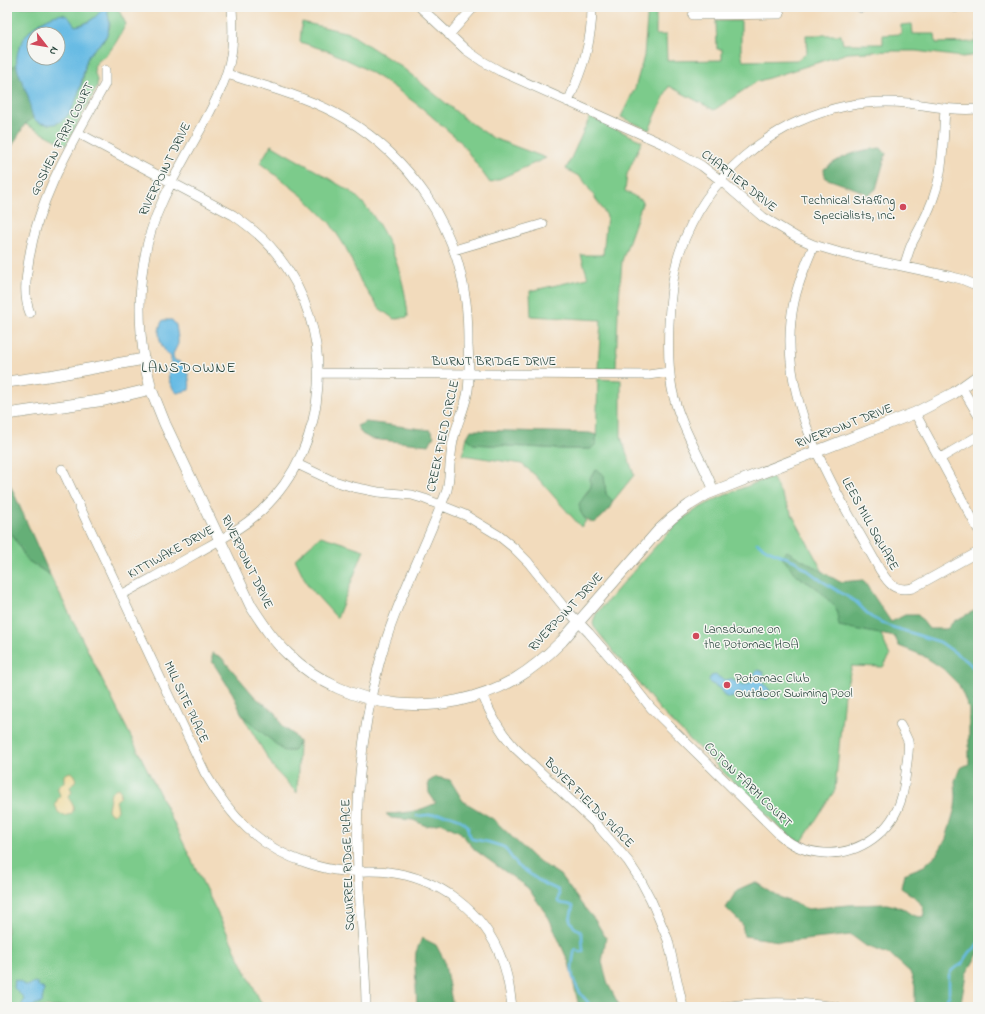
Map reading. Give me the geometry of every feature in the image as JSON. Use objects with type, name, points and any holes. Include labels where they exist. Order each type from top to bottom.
[{"type":"street","name":"RIVERPOINT DRIVE","points":[[232,7],[232,55],[227,74],[216,99],[172,183],[153,225],[143,266],[139,307],[144,359],[151,389],[165,424],[251,606],[274,640],[294,659],[322,679],[340,688],[371,699],[397,704],[432,705],[452,702],[482,694],[497,688],[529,670],[545,658],[658,531],[688,505],[714,491],[915,413],[962,388],[978,376]]},
{"type":"street","name":"CHARTIER DRIVE","points":[[420,7],[471,54],[500,72],[663,144],[702,166],[763,217],[781,229],[814,245],[841,253],[944,274],[978,286]]},
{"type":"street","points":[[449,34],[474,7]]},
{"type":"street","points":[[568,102],[587,54],[592,7]]},
{"type":"street","points":[[693,15],[729,10],[780,14]]},
{"type":"street","name":"GOSHEN FARM COURT","points":[[30,313],[25,294],[27,270],[36,225],[52,182],[104,84],[105,70]]},
{"type":"street","name":"CREEK FIELD CIRCLE","points":[[227,74],[306,100],[339,115],[381,144],[412,176],[435,208],[446,229],[454,250],[466,296],[468,317],[468,391],[452,448],[450,476],[447,490],[385,641],[371,699]]},
{"type":"street","points":[[714,491],[678,408],[669,372],[668,351],[669,310],[674,274],[680,252],[697,214],[720,180],[745,155],[760,143],[791,125],[824,112],[847,106],[882,102],[906,103],[945,108],[978,108]]},
{"type":"street","points":[[904,266],[912,242],[928,213],[939,177],[942,160],[945,108]]},
{"type":"street","name":"KITTIWAKE DRIVE","points":[[78,133],[233,216],[249,226],[263,239],[287,268],[306,305],[316,341],[319,373],[316,411],[310,432],[297,464],[286,481],[261,511],[220,540],[121,595]]},
{"type":"street","points":[[454,250],[543,224]]},
{"type":"street","name":"LEES MILL SQUARE","points":[[814,245],[799,282],[790,325],[791,369],[801,412],[828,476],[880,570],[888,582],[893,586],[906,590],[913,588],[978,552]]},
{"type":"street","points":[[7,382],[144,359]]},
{"type":"street","name":"BURNT BRIDGE DRIVE","points":[[319,373],[648,375],[669,372]]},
{"type":"street","points":[[962,388],[978,415]]},
{"type":"street","points":[[7,414],[105,400],[151,389]]},
{"type":"street","points":[[915,413],[978,529]]},
{"type":"street","points":[[939,459],[978,436]]},
{"type":"street","name":"COTON FARM COURT","points":[[297,464],[331,480],[353,487],[425,499],[482,524],[498,535],[528,562],[564,607],[621,670],[651,708],[780,835],[792,844],[807,850],[830,853],[852,849],[870,841],[890,821],[899,804],[904,782],[908,742],[900,725]]},
{"type":"street","name":"MILL SITE PLACE","points":[[62,469],[206,773],[227,808],[254,835],[270,846],[306,863],[323,868],[405,874],[421,879],[442,889],[466,906],[487,930],[496,945],[507,976],[512,1007]]},
{"type":"street","name":"BOYER FIELDS PLACE","points":[[482,694],[493,720],[510,743],[599,827],[628,861],[641,881],[652,900],[668,940],[683,1007]]},
{"type":"street","name":"SQUIRREL RIDGE PLACE","points":[[366,1007],[366,985],[358,871],[358,809],[360,764],[371,699]]},
{"type":"street","points":[[724,1007],[760,1003],[787,1003],[836,1007]]},
{"type":"green space","points":[[7,7],[105,7],[92,20],[80,25],[75,26],[63,14],[54,16],[36,26],[26,26],[26,36],[18,53],[18,63],[7,71]]},
{"type":"green space","points":[[107,7],[117,7],[126,24],[112,49],[95,65],[94,70],[97,87],[66,145],[25,124],[33,118],[36,121],[70,111],[82,84],[87,57],[105,39],[108,32],[110,26]]},
{"type":"green space","points":[[648,7],[656,7],[656,35],[666,35],[667,61],[722,60],[722,49],[717,49],[716,21],[741,21],[741,52],[743,61],[797,60],[807,53],[806,35],[841,35],[843,44],[883,44],[883,35],[901,34],[901,25],[912,24],[913,34],[935,34],[936,43],[976,42],[978,34],[978,55],[962,57],[916,51],[848,53],[756,82],[714,110],[669,86],[649,130],[621,117],[635,88],[644,56]]},
{"type":"green space","points":[[302,22],[349,33],[403,68],[465,119],[493,138],[546,158],[490,183],[460,141],[422,108],[391,85],[360,66],[331,52],[300,42]]},
{"type":"green space","points":[[18,63],[18,70],[30,101],[33,118],[25,124],[7,155],[7,71]]},
{"type":"green space","points":[[590,117],[642,141],[627,174],[625,191],[643,201],[622,261],[616,368],[598,369],[601,320],[531,316],[530,291],[588,278],[581,255],[603,255],[607,216],[582,178],[566,169]]},
{"type":"green space","points":[[271,145],[349,191],[367,208],[377,221],[392,252],[403,285],[408,317],[394,319],[379,308],[361,282],[346,248],[330,223],[305,198],[260,163]]},
{"type":"green space","points":[[881,148],[886,154],[876,189],[869,195],[825,178],[824,169],[837,161],[851,154]]},
{"type":"green space","points":[[598,379],[621,380],[621,437],[634,475],[613,501],[606,494],[604,476],[596,470],[591,477],[591,487],[585,494],[580,511],[586,521],[581,527],[535,475],[522,464],[463,455],[467,437],[474,444],[562,449],[591,449],[596,443]]},
{"type":"green space","points":[[366,422],[430,430],[434,436],[429,445],[371,439],[362,434],[357,426]]},
{"type":"green space","points":[[471,430],[590,433],[596,435],[596,444],[591,449],[562,449],[473,444],[467,437]]},
{"type":"green space","points":[[596,470],[604,475],[606,494],[613,501],[605,514],[594,523],[583,516],[580,511],[579,504],[591,487],[590,477]]},
{"type":"green space","points":[[772,477],[851,624],[872,613],[890,656],[883,667],[852,666],[844,694],[835,790],[801,843],[785,833],[661,711],[594,627],[593,622],[596,614],[633,571],[679,522],[704,505]]},
{"type":"green space","points":[[7,479],[50,575],[27,560],[7,527]]},
{"type":"green space","points":[[7,527],[11,531],[27,560],[50,575],[164,803],[263,1007],[7,1007]]},
{"type":"green space","points":[[321,536],[364,550],[337,618],[308,586],[295,559]]},
{"type":"green space","points":[[787,551],[840,582],[863,580],[891,622],[905,615],[918,615],[929,629],[947,629],[954,621],[978,609],[978,954],[966,974],[959,1007],[913,1007],[915,1003],[915,986],[910,972],[891,955],[866,946],[851,935],[786,942],[744,936],[742,924],[726,908],[737,890],[755,882],[777,896],[808,909],[848,905],[887,904],[902,908],[912,915],[919,917],[925,916],[920,902],[914,896],[901,888],[904,874],[924,866],[937,854],[946,839],[955,808],[955,781],[960,768],[969,764],[969,709],[959,685],[942,668],[922,655],[899,646],[895,637],[839,626],[836,608],[818,589],[797,576],[781,556]]},
{"type":"green space","points":[[212,653],[221,657],[255,697],[276,713],[282,726],[293,734],[299,742],[293,751],[284,751],[242,715],[233,694],[212,661]]},
{"type":"green space","points":[[242,715],[284,751],[293,751],[299,742],[297,793],[275,770]]},
{"type":"green space","points":[[436,777],[450,780],[463,801],[493,819],[534,858],[560,875],[595,920],[606,938],[602,962],[608,984],[620,1007],[579,1007],[569,963],[549,918],[528,888],[475,850],[460,832],[441,823],[426,826],[413,820],[391,818],[386,814],[412,812],[436,803],[429,793],[428,782]]},
{"type":"green space","points":[[422,938],[436,945],[444,960],[453,1007],[417,1007],[415,966],[416,952]]},
{"type":"sand","points":[[70,772],[76,777],[75,782],[70,787],[72,792],[68,797],[73,805],[73,812],[64,816],[58,812],[55,804],[60,795],[58,787],[64,782],[64,775]]},
{"type":"sand","points":[[118,788],[121,792],[120,797],[116,801],[118,809],[115,813],[111,814],[108,810],[111,793]]},
{"type":"water","points":[[104,7],[107,7],[109,20],[108,31],[103,41],[88,57],[79,92],[70,112],[64,119],[56,124],[40,123],[34,119],[32,115],[28,96],[18,71],[17,56],[22,42],[26,36],[26,66],[66,66],[66,26],[36,26],[52,16],[65,15],[75,26],[88,22]]},
{"type":"water","points":[[163,320],[172,320],[176,325],[178,344],[173,354],[174,360],[181,363],[188,373],[189,390],[177,393],[170,382],[168,372],[171,357],[164,349],[159,335],[159,330]]},
{"type":"water","name":"Potomac Club Outdoor Swiming Pool","points":[[758,670],[763,672],[764,675],[762,683],[767,686],[770,692],[767,699],[760,699],[753,692],[750,696],[746,694],[744,697],[740,693],[737,693],[737,696],[728,698],[723,695],[721,689],[710,683],[709,680],[711,676],[716,675],[723,680],[731,679],[740,684],[748,684]]},
{"type":"water","points":[[15,980],[27,986],[37,983],[38,986],[44,989],[42,1003],[36,1004],[32,1007],[21,1007],[24,1000],[14,988]]},
{"type":"waterway","points":[[757,543],[768,550],[795,561],[822,581],[856,602],[871,617],[889,626],[940,642],[967,661],[978,673]]},
{"type":"waterway","points":[[417,816],[444,814],[456,817],[468,826],[468,832],[472,839],[504,847],[517,865],[541,882],[558,890],[558,902],[573,906],[570,920],[574,927],[580,931],[582,935],[583,951],[580,952],[575,949],[572,972],[577,988],[589,1003],[590,1007]]},
{"type":"waterway","points":[[940,1007],[949,996],[949,976],[952,970],[962,964],[978,943]]},
{"type":"place","name":"Technical Staffing Specialists, Inc.","points":[[903,207]]},
{"type":"place","name":"Lansdowne on the Potomac HOA","points":[[696,636]]},
{"type":"place","name":"Potomac Club Outdoor Swiming Pool","points":[[727,685]]},
{"type":"district","name":"LANSDOWNE","points":[[189,368]]}]
